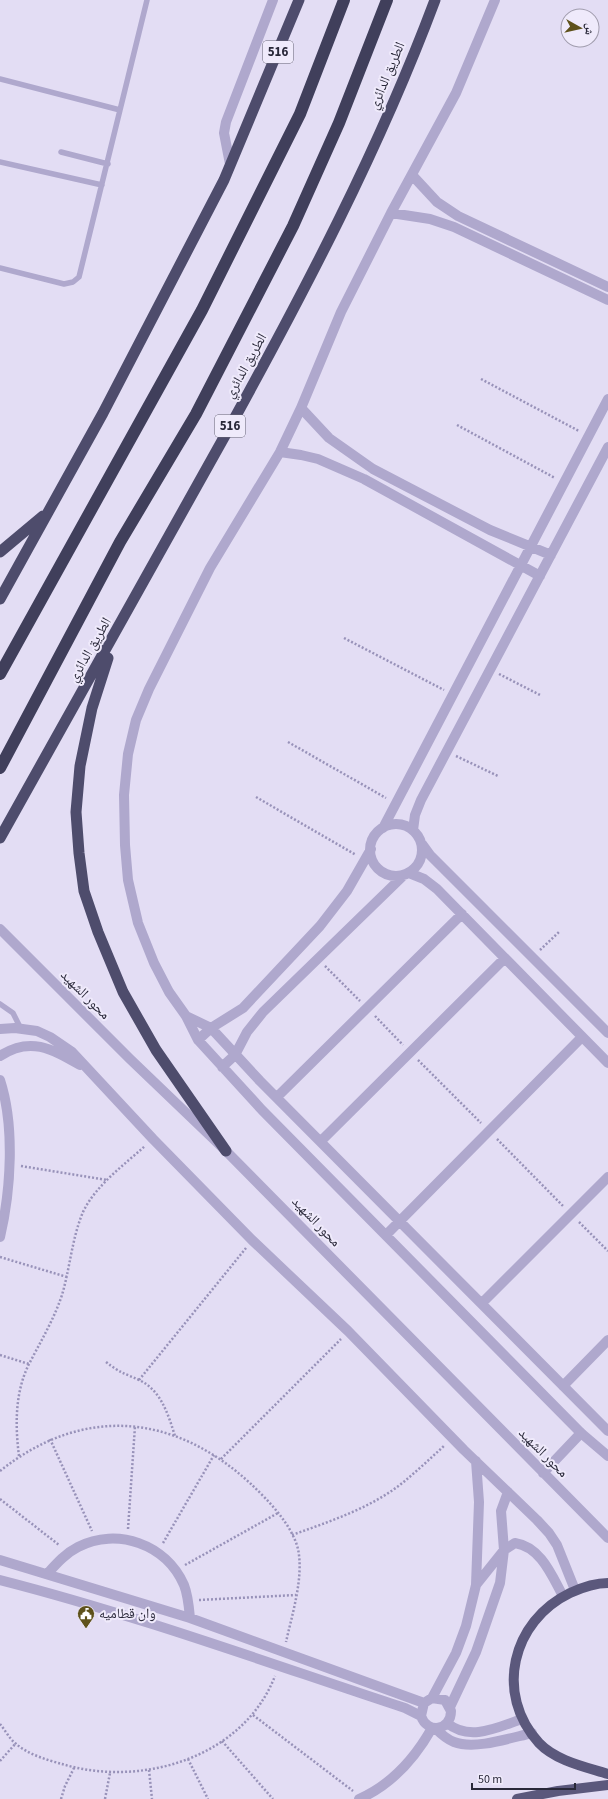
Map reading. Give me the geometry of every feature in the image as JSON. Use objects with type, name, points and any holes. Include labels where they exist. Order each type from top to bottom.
[{"type":"highway","name":"516","points":[[0,599],[103,413],[230,164],[299,0]]},
{"type":"highway","points":[[0,674],[202,310],[300,114],[344,0]]},
{"type":"highway","name":"الطريق الدائري","points":[[0,768],[120,542],[196,414],[293,226],[340,123],[387,0]]},
{"type":"highway","name":"الطريق الدائري","points":[[0,838],[114,638],[297,304],[379,132],[435,0]]},
{"type":"highway","points":[[0,552],[48,512]]},
{"type":"highway","points":[[114,638],[92,708],[80,766],[76,812],[84,891],[98,932],[123,992],[156,1050],[226,1151]]},
{"type":"main road","points":[[608,1583],[588,1585],[575,1590],[547,1607],[536,1618],[526,1632],[519,1647],[515,1663],[514,1679],[515,1696],[522,1719],[540,1744],[562,1758],[608,1774]]},
{"type":"main road","points":[[517,1799],[556,1795],[608,1785]]},
{"type":"street","points":[[230,164],[224,133],[226,122],[272,0]]},
{"type":"street","points":[[495,0],[456,93],[391,213],[341,312],[301,408],[280,452],[210,568],[149,689],[136,720],[128,754],[124,795],[125,845],[128,880],[138,923],[169,992],[186,1016],[198,1040],[222,1067],[581,1433],[608,1456]]},
{"type":"street","points":[[412,175],[428,194],[452,213],[608,287]]},
{"type":"street","points":[[391,213],[430,219],[454,227],[608,300]]},
{"type":"street","points":[[383,828],[397,804],[608,399]]},
{"type":"street","points":[[301,408],[329,438],[368,466],[490,530],[531,546],[551,556]]},
{"type":"street","points":[[413,830],[417,807],[608,448]]},
{"type":"street","points":[[280,452],[301,455],[318,460],[364,478],[540,576]]},
{"type":"street","points":[[198,1040],[211,1028],[243,1008],[320,926],[347,891],[365,860],[376,834],[383,828],[398,824],[413,830],[430,855],[608,1033]]},
{"type":"street","points":[[222,1067],[235,1054],[254,1021],[420,860],[422,844]]},
{"type":"street","points":[[370,849],[375,865],[380,871],[392,875],[407,874],[431,884],[608,1063]]},
{"type":"street","points":[[277,1097],[462,914]]},
{"type":"street","name":"محور الشهيد","points":[[0,930],[226,1151],[608,1538]]},
{"type":"street","points":[[321,1141],[505,958]]},
{"type":"street","points":[[186,1016],[211,1028],[277,1097],[608,1431]]},
{"type":"street","points":[[0,1030],[21,1029],[37,1031],[62,1044],[72,1052],[153,1139],[252,1240],[348,1331],[549,1533],[557,1545],[575,1590]]},
{"type":"street","points":[[386,1235],[582,1037]]},
{"type":"street","points":[[0,1056],[17,1047],[37,1046],[56,1052],[90,1071]]},
{"type":"street","points":[[0,1080],[8,1122],[9,1164],[5,1210],[0,1237]]},
{"type":"street","points":[[482,1303],[608,1177]]},
{"type":"street","points":[[563,1386],[608,1340]]},
{"type":"street","points":[[543,1473],[581,1433]]},
{"type":"street","points":[[421,1716],[428,1700],[456,1654],[466,1626],[476,1585],[479,1521],[476,1461]]},
{"type":"street","points":[[450,1707],[476,1652],[500,1583],[504,1550],[501,1511],[508,1492]]},
{"type":"street","points":[[48,1573],[69,1553],[96,1540],[116,1538],[127,1539],[143,1544],[157,1552],[176,1570],[184,1585],[188,1600],[190,1618]]},
{"type":"street","points":[[476,1585],[504,1550],[515,1543],[521,1544],[530,1549],[546,1566],[563,1596]]},
{"type":"street","points":[[0,1560],[48,1573],[190,1618],[428,1700],[445,1700],[450,1707],[451,1716],[448,1723],[434,1728],[400,1771],[388,1782],[360,1798]]},
{"type":"street","points":[[0,1580],[43,1591],[168,1629],[405,1708],[421,1716],[423,1721],[452,1742],[467,1744],[488,1742],[532,1733]]},
{"type":"street","points":[[278,1666],[283,1651]]},
{"type":"street","points":[[448,1723],[458,1731],[472,1733],[522,1719]]},
{"type":"lane","points":[[0,268],[64,284],[77,280],[81,273],[147,0]]},
{"type":"lane","points":[[0,79],[120,110]]},
{"type":"lane","points":[[61,152],[108,164]]},
{"type":"lane","points":[[0,162],[102,185]]},
{"type":"lane","points":[[0,1004],[13,1013],[21,1029]]},
{"type":"path","points":[[481,379],[589,436]]},
{"type":"path","points":[[457,425],[564,483]]},
{"type":"path","points":[[344,638],[453,695]]},
{"type":"path","points":[[490,669],[540,695]]},
{"type":"path","points":[[288,742],[397,804]]},
{"type":"path","points":[[446,751],[498,776]]},
{"type":"path","points":[[256,797],[365,860]]},
{"type":"path","points":[[532,957],[560,931]]},
{"type":"path","points":[[318,958],[608,1251]]},
{"type":"path","points":[[19,1456],[16,1438],[18,1400],[29,1364],[47,1331],[67,1277],[83,1212],[107,1180],[153,1139]]},
{"type":"path","points":[[9,1164],[107,1180]]},
{"type":"path","points":[[140,1380],[252,1240]]},
{"type":"path","points":[[0,1257],[67,1277]]},
{"type":"path","points":[[221,1458],[348,1331]]},
{"type":"path","points":[[0,1355],[29,1364]]},
{"type":"path","points":[[106,1362],[122,1374],[140,1380],[151,1388],[160,1398],[169,1416],[175,1436]]},
{"type":"path","points":[[0,1471],[19,1456],[50,1439],[91,1428],[120,1425],[135,1426],[175,1436],[190,1441],[221,1458],[259,1492],[278,1514],[292,1535],[298,1549],[300,1566],[296,1595],[283,1651]]},
{"type":"path","points":[[127,1539],[135,1426]]},
{"type":"path","points":[[292,1535],[342,1516],[376,1500],[405,1481],[453,1438]]},
{"type":"path","points":[[50,1439],[96,1540]]},
{"type":"path","points":[[157,1552],[214,1455]]},
{"type":"path","points":[[0,1499],[69,1553]]},
{"type":"path","points":[[176,1570],[278,1514]]},
{"type":"path","points":[[188,1600],[296,1595]]},
{"type":"path","points":[[0,1724],[16,1744],[41,1756],[74,1768],[110,1773],[149,1770],[188,1759],[222,1741],[253,1715],[263,1700],[278,1666]]},
{"type":"path","points":[[253,1715],[360,1798]]},
{"type":"path","points":[[222,1741],[273,1799]]},
{"type":"path","points":[[0,1761],[16,1744]]},
{"type":"path","points":[[188,1759],[208,1799]]},
{"type":"path","points":[[61,1799],[65,1786],[74,1768]]},
{"type":"path","points":[[149,1770],[152,1799]]},
{"type":"path","points":[[105,1799],[110,1773]]},
{"type":"place","name":"وان قطاميه","points":[[86,1629]]}]
